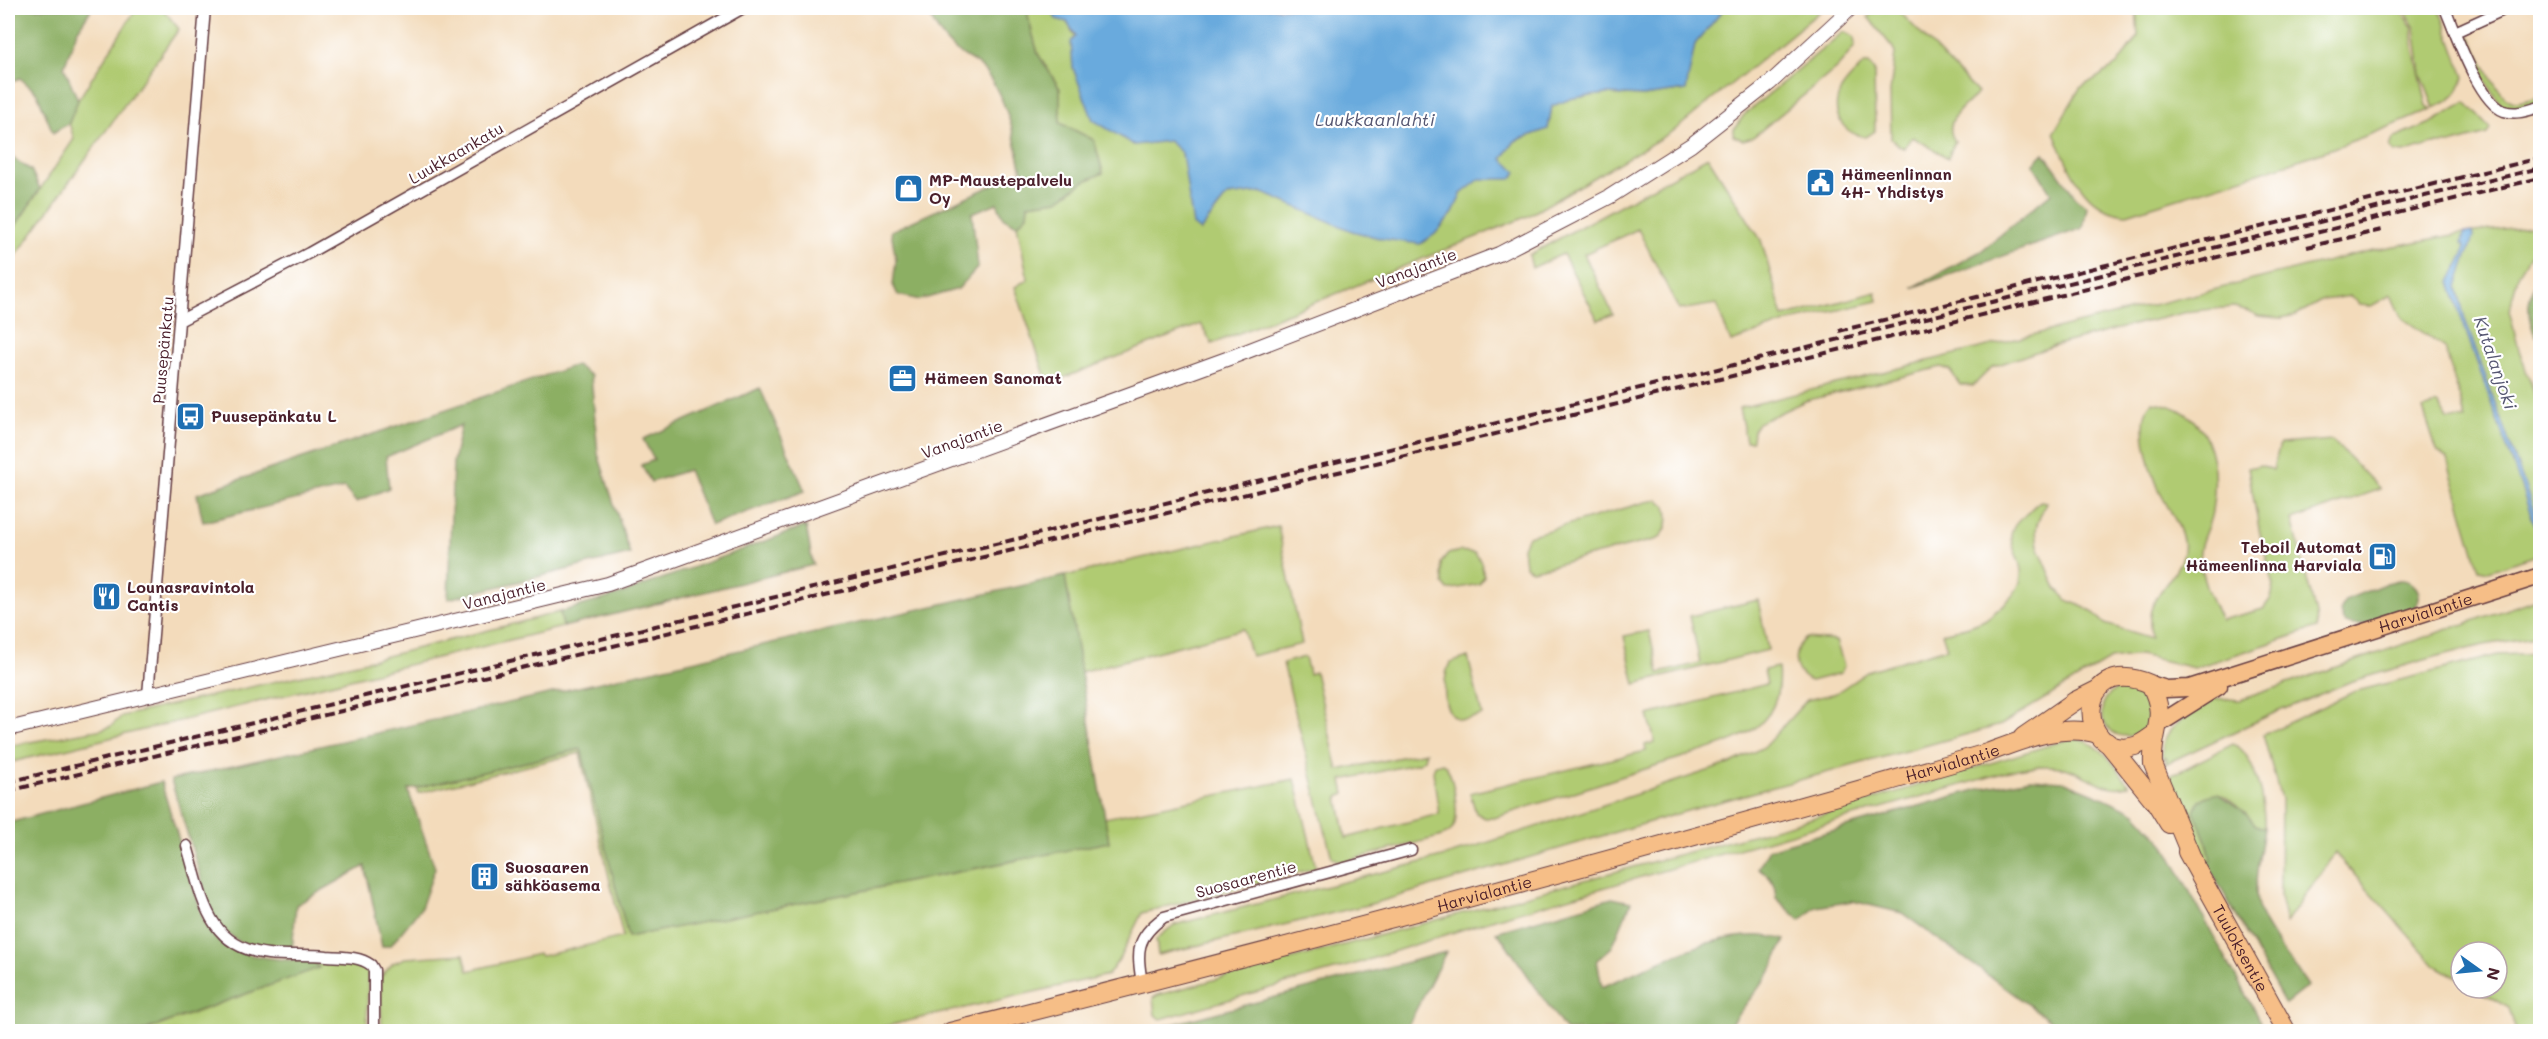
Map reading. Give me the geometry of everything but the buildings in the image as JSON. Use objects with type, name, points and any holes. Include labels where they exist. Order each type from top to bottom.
[{"type":"highway","points":[[2124,676],[2150,684],[2157,697],[2160,710],[2157,729],[2135,746],[2117,746],[2102,738],[2091,722],[2090,712],[2097,690],[2108,681],[2124,676]]},
{"type":"highway","name":"Harvialantie","points":[[2015,742],[2046,720],[2097,690]]},
{"type":"highway","name":"Harvialantie","points":[[950,1032],[1142,984],[1710,833],[2015,742],[2072,729],[2102,738]]},
{"type":"highway","name":"Tuuloksentie","points":[[2157,729],[2152,749],[2153,764],[2194,863]]},
{"type":"highway","name":"Tuuloksentie","points":[[2102,738],[2156,803],[2194,863],[2287,1032]]},
{"type":"main road","name":"Harvialantie","points":[[2150,684],[2166,689],[2190,688],[2244,673],[2541,576]]},
{"type":"main road","name":"Harvialantie","points":[[2157,729],[2200,696],[2244,673]]},
{"type":"street","name":"Puusepänkatu","points":[[148,695],[181,320],[205,8]]},
{"type":"street","name":"Luukkaankatu","points":[[181,320],[309,253],[743,8]]},
{"type":"street","name":"Vanajantie","points":[[8,729],[580,592],[627,578],[1232,357],[1499,254],[1609,197],[1691,145],[1770,83],[1851,8]]},
{"type":"street","points":[[2445,8],[2478,81],[2495,106],[2517,113],[2541,106]]},
{"type":"street","points":[[2455,32],[2501,11]]},
{"type":"street","points":[[187,846],[209,919],[220,934],[241,947],[267,954],[304,954],[355,959],[370,964],[374,970],[374,1032]]},
{"type":"street","name":"Suosaarentie","points":[[1142,984],[1138,961],[1140,945],[1147,929],[1164,917],[1412,850]]},
{"type":"green space","points":[[8,8],[92,8],[77,31],[64,67],[78,100],[69,123],[53,133],[37,93],[20,78],[8,83]]},
{"type":"green space","points":[[162,8],[179,29],[8,267],[8,237],[74,139],[69,123],[78,100],[136,9]]},
{"type":"green space","points":[[926,8],[1029,8],[1028,17],[1038,54],[1060,89],[1060,123],[1094,140],[1103,173],[1083,182],[1058,200],[1028,204],[1027,215],[1017,225],[1004,218],[997,203],[972,213],[978,267],[958,289],[920,300],[898,295],[893,285],[896,260],[891,231],[1022,172],[1013,131],[990,79],[982,68],[955,50],[946,41]]},
{"type":"green space","points":[[1029,8],[1051,8],[1067,22],[1133,145],[1169,141],[1182,153],[1200,231],[1227,196],[1261,192],[1285,202],[1420,244],[1435,234],[1453,213],[1461,194],[1502,159],[1515,141],[1548,129],[1552,106],[1573,98],[1607,94],[1643,96],[1685,90],[1695,44],[1723,10],[1729,8],[1824,8],[1675,130],[1528,216],[1212,344],[1201,324],[1048,384],[1015,287],[1028,279],[1017,225],[1027,215],[1028,204],[1058,200],[1083,182],[1103,172],[1094,140],[1060,123],[1060,89],[1038,54],[1028,17]]},
{"type":"green space","points":[[1877,8],[1896,8],[1978,93],[1952,121],[1951,134],[1955,141],[1948,158],[1913,137],[1904,148],[1891,138],[1890,92],[1895,53],[1868,17]]},
{"type":"green space","points":[[2136,8],[2399,8],[2413,29],[2413,44],[2427,106],[2432,109],[2395,125],[2281,166],[2127,214],[2112,211],[2100,205],[2080,185],[2065,159],[2054,132],[2080,88],[2117,65],[2138,36]]},
{"type":"green space","points":[[2403,8],[2439,8],[2464,77],[2454,97],[2434,108],[2421,74],[2415,28]]},
{"type":"green space","points":[[1843,32],[1854,36],[1855,46],[1838,67],[1753,137],[1743,140],[1733,136],[1734,129],[1744,115]]},
{"type":"green space","points":[[2470,36],[2494,83],[2507,99],[2516,102],[2540,96],[2540,102],[2515,108],[2507,108],[2501,104],[2478,65],[2466,38]]},
{"type":"green space","points":[[1864,64],[1869,64],[1874,70],[1875,131],[1866,137],[1851,132],[1845,127],[1840,121],[1837,107],[1841,90]]},
{"type":"green space","points":[[2466,102],[2490,128],[2487,134],[2450,144],[2433,144],[2404,153],[2394,152],[2390,147],[2393,139],[2433,122]]},
{"type":"green space","points":[[2044,153],[2077,199],[2087,206],[2083,228],[1912,288],[1981,251],[2051,193],[2033,164]]},
{"type":"green space","points":[[8,155],[31,170],[40,189],[8,237]]},
{"type":"green space","points":[[1708,157],[1761,240],[1783,317],[1876,292],[1878,301],[1791,321],[1731,342],[1716,304],[1679,310],[1638,229],[1584,254],[1613,314],[1598,320],[1563,254],[1532,268],[1529,255]]},
{"type":"green space","points":[[2540,225],[2540,246],[2530,255],[2519,273],[2509,310],[2519,350],[2540,410],[2540,554],[2489,571],[2479,569],[2447,459],[2437,451],[2423,409],[2437,404],[2448,419],[2466,420],[2445,348],[2401,317],[2391,295],[2371,306],[2359,305],[2351,296],[2323,300],[2296,315],[2281,318],[2258,316],[2234,307],[2192,311],[2056,345],[1992,367],[1973,386],[1960,385],[1950,370],[1941,367],[1805,401],[1758,423],[1753,430],[1752,441],[1746,441],[1739,408],[2373,250],[2464,233]]},
{"type":"green space","points":[[2540,274],[2540,338],[2536,336],[2532,328],[2529,305],[2532,289]]},
{"type":"green space","points":[[576,365],[591,376],[598,454],[630,554],[448,599],[453,462],[461,425],[386,457],[389,488],[356,502],[344,488],[203,522],[197,494]]},
{"type":"green space","points":[[760,388],[805,491],[711,525],[688,470],[651,482],[641,465],[654,460],[643,439]]},
{"type":"green space","points":[[2152,402],[2172,406],[2187,415],[2199,426],[2207,440],[2212,457],[2214,492],[2211,517],[2201,546],[2200,559],[2208,591],[2221,620],[2263,609],[2271,598],[2274,586],[2260,534],[2248,468],[2261,465],[2273,470],[2280,444],[2332,440],[2380,489],[2292,520],[2316,614],[2317,628],[2194,668],[2140,655],[2110,659],[2001,725],[1704,806],[1375,903],[1158,955],[1156,939],[1174,925],[1446,856],[1729,764],[1764,747],[1807,700],[1836,693],[1870,670],[1947,648],[1942,633],[1981,622],[2002,606],[2012,596],[2021,578],[2019,561],[2011,539],[2012,532],[2016,524],[2041,501],[2046,502],[2037,524],[2038,546],[2056,588],[2067,600],[2092,611],[2105,624],[2151,638],[2150,618],[2153,605],[2181,561],[2183,551],[2181,534],[2159,490],[2146,445],[2144,420]]},
{"type":"green space","points":[[1659,500],[1666,506],[1668,520],[1664,532],[1658,539],[1542,568],[1532,570],[1525,566],[1523,547],[1528,536]]},
{"type":"green space","points":[[806,526],[813,565],[563,627],[560,612],[618,595]]},
{"type":"green space","points":[[1278,526],[1302,644],[1251,656],[1243,629],[1081,672],[1065,576]]},
{"type":"green space","points":[[1460,551],[1475,553],[1481,562],[1484,576],[1479,584],[1448,590],[1443,584],[1441,563],[1448,554]]},
{"type":"green space","points":[[1065,576],[1109,842],[628,937],[581,749],[408,790],[435,868],[421,908],[391,945],[382,947],[365,866],[296,905],[292,952],[247,945],[229,935],[213,918],[171,780]]},
{"type":"green space","points":[[2399,580],[2409,582],[2417,588],[2419,597],[2414,607],[2377,621],[2351,625],[2343,621],[2340,612],[2345,600]]},
{"type":"green space","points":[[2540,598],[2540,636],[2484,645],[2442,655],[2352,681],[2272,714],[2165,764],[2167,758],[2163,759],[2162,750],[2171,730],[2183,718],[2210,700],[2219,698],[2240,700]]},
{"type":"green space","points":[[1758,600],[1768,650],[1635,684],[1624,636],[1649,631],[1659,673],[1700,663],[1690,616]]},
{"type":"green space","points":[[560,612],[563,627],[8,763],[8,746],[103,729],[111,726],[122,716],[375,659]]},
{"type":"green space","points":[[1807,638],[1836,641],[1844,666],[1841,673],[1811,681],[1800,673],[1795,661],[1796,655],[1798,648]]},
{"type":"green space","points":[[2540,653],[2540,1031],[2516,1031],[2509,1008],[2495,1000],[2509,1000],[2509,940],[2449,940],[2449,973],[2435,965],[2335,853],[2286,923],[2280,897],[2281,799],[2263,735],[2353,692],[2498,655]]},
{"type":"green space","points":[[1305,657],[1309,674],[1315,672],[1338,770],[1426,752],[1424,759],[1419,763],[1342,780],[1345,794],[1338,797],[1346,838],[1439,814],[1433,771],[1435,765],[1442,763],[1449,773],[1456,802],[1456,820],[1450,832],[1439,837],[1342,862],[1332,858],[1283,663]]},
{"type":"green space","points":[[1468,657],[1482,715],[1470,719],[1459,719],[1453,716],[1446,702],[1446,676],[1450,663]]},
{"type":"green space","points":[[1778,667],[1778,691],[1770,712],[1751,731],[1729,742],[1494,818],[1485,818],[1476,813],[1470,793],[1646,751],[1645,745],[1655,742],[1648,715],[1767,684],[1764,670]]},
{"type":"green space","points":[[2126,688],[2143,695],[2150,712],[2143,729],[2126,736],[2109,729],[2102,712],[2109,695]]},
{"type":"green space","points":[[2069,739],[2088,742],[2097,747],[2129,785],[2113,787],[2105,785],[2059,767],[2041,766],[2017,769],[1498,918],[1352,965],[1161,1019],[1155,1015],[1153,998],[1158,995],[1796,823]]},
{"type":"green space","points":[[2233,744],[2247,757],[2253,768],[2261,794],[2264,828],[2255,825],[2226,797],[2217,795],[2208,797],[2196,806],[2198,820],[2210,853],[2211,861],[2207,863],[2168,777]]},
{"type":"green space","points":[[582,749],[628,937],[1109,842],[1105,818],[1295,779],[1316,868],[1142,913],[1118,961],[1108,975],[864,1031],[382,1031],[380,978],[393,963],[405,958],[464,954],[468,971],[623,937],[580,753],[418,793],[417,788]]},
{"type":"green space","points":[[2030,779],[2063,781],[2136,813],[2164,844],[2265,1031],[2065,1031],[1902,913],[1853,901],[1816,907],[1800,920],[1776,898],[1772,880],[1758,868],[1769,849],[1982,788]]},
{"type":"green space","points":[[161,782],[204,921],[213,935],[234,950],[274,959],[313,961],[319,968],[142,1031],[8,1032],[8,823]]},
{"type":"green space","points":[[2218,794],[2242,810],[2256,825],[2264,828],[2256,878],[2258,907],[2273,936],[2308,986],[2285,1004],[2207,863],[2211,861],[2208,846],[2194,811],[2203,798]]},
{"type":"green space","points":[[1612,898],[1631,902],[1612,947],[1597,960],[1602,987],[1691,948],[1715,941],[1762,936],[1785,940],[1770,973],[1725,1031],[1566,1031],[1496,932]]},
{"type":"green space","points":[[1446,952],[1405,1031],[1147,1031]]},
{"type":"green space","points":[[313,961],[362,966],[368,971],[367,1031],[142,1032],[319,967]]},
{"type":"water","name":"Luukkaanlahti","points":[[1050,8],[1729,8],[1723,10],[1695,44],[1686,90],[1643,96],[1607,94],[1573,98],[1552,106],[1548,129],[1515,141],[1502,159],[1517,172],[1511,179],[1480,179],[1461,194],[1453,213],[1435,234],[1420,244],[1383,239],[1352,231],[1261,192],[1227,196],[1200,231],[1193,225],[1182,153],[1169,141],[1134,145],[1093,120],[1073,68],[1071,42],[1076,36],[1067,22],[1056,19]]},
{"type":"water","points":[[2472,232],[2473,237],[2457,287],[2465,319],[2540,528],[2540,541],[2450,282],[2464,254],[2465,246],[2462,243],[2464,233]]},
{"type":"railway","points":[[1839,331],[2540,158]]},
{"type":"railway","points":[[8,782],[1427,440],[2540,168]]},
{"type":"railway","points":[[8,791],[1430,450],[2540,178]]},
{"type":"railway","points":[[2307,247],[2386,229]]},
{"type":"place","name":"Hämeenlinnan 4H- Yhdistys","points":[[1820,183]]},
{"type":"place","name":"MP-Maustepalvelu Oy","points":[[908,189]]},
{"type":"place","name":"Hämeen Sanomat","points":[[903,378]]},
{"type":"place","name":"Puusepänkatu L","points":[[190,416]]},
{"type":"place","name":"Teboil Automat Hämeenlinna Harviala","points":[[2383,556]]},
{"type":"place","name":"Lounasravintola Cantis","points":[[106,596]]},
{"type":"place","name":"Suosaaren sähköasema","points":[[484,876]]},
{"type":"water label","name":"Kutalanjoki","points":[[2495,363]]}]
